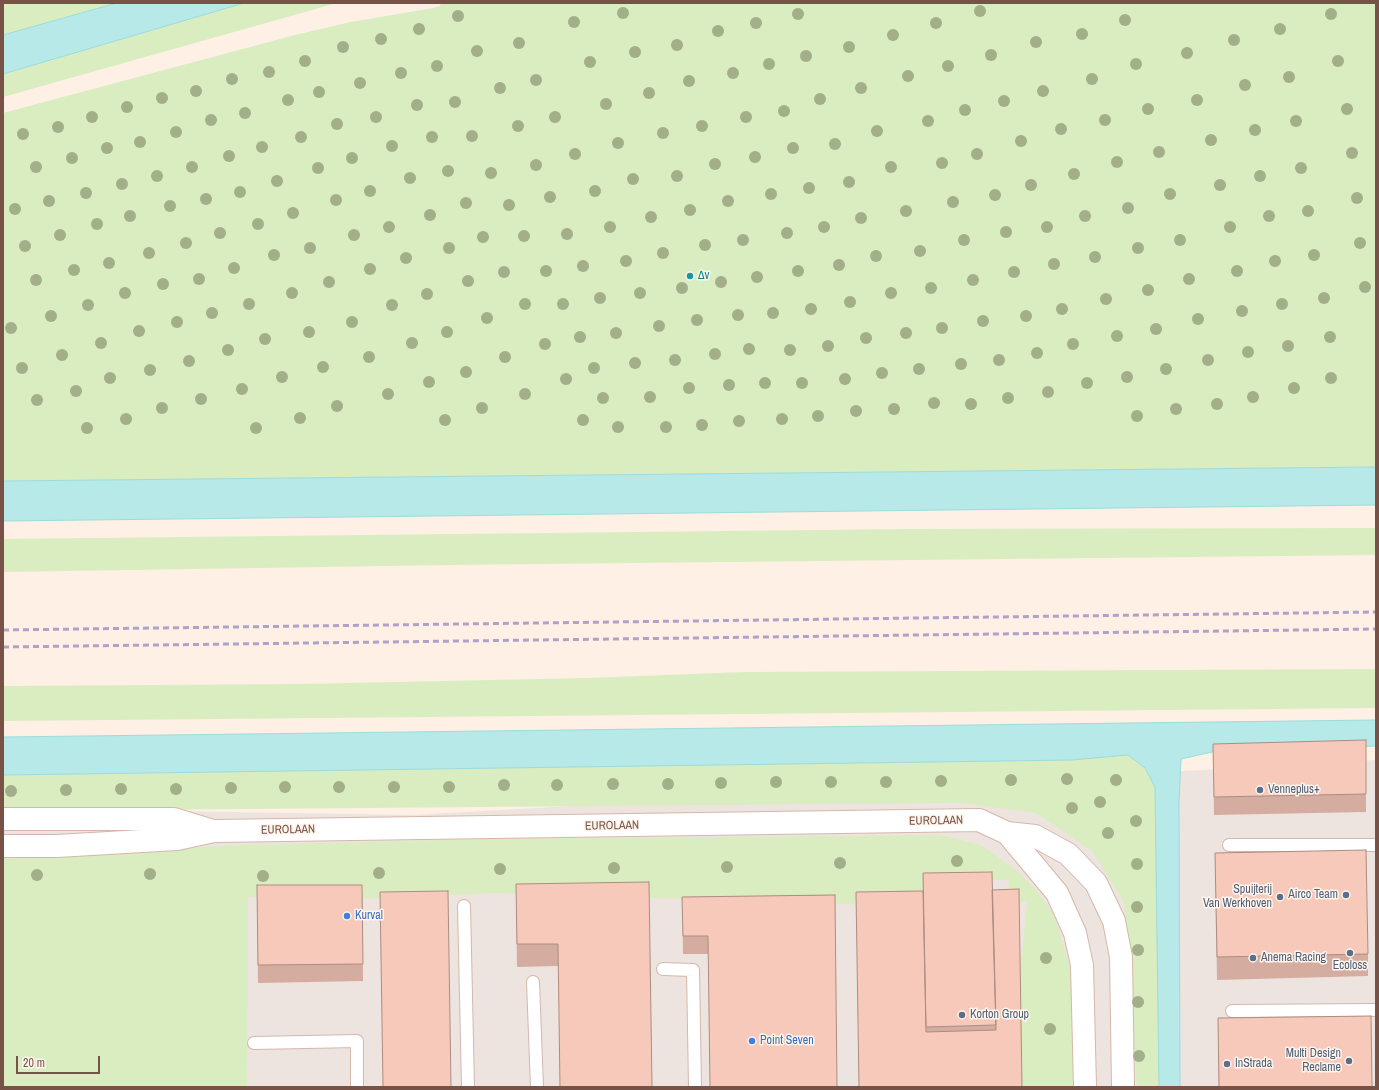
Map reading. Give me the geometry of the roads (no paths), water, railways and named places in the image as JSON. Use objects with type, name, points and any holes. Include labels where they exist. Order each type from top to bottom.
[{"type":"main road","name":"EUROLAAN","points":[[3,819],[174,819],[214,831]]},
{"type":"main road","name":"EUROLAAN","points":[[3,846],[57,846],[177,839],[214,831],[979,820],[1007,833],[1035,836],[1068,854],[1096,883],[1111,915],[1121,957],[1123,1087]]},
{"type":"main road","name":"EUROLAAN","points":[[1007,833],[1057,892],[1075,933],[1082,965],[1084,1087]]},
{"type":"lane","points":[[1229,845],[1376,846]]},
{"type":"lane","points":[[464,906],[468,1087]]},
{"type":"lane","points":[[663,969],[694,970],[695,1087]]},
{"type":"lane","points":[[534,982],[537,1087]]},
{"type":"lane","points":[[1232,1011],[1376,1010]]},
{"type":"lane","points":[[254,1043],[357,1041],[357,1087]]},
{"type":"water","points":[[117,3],[244,3],[3,74],[3,35]]},
{"type":"water","points":[[1376,467],[1376,505],[3,521],[3,481]]},
{"type":"water","points":[[1376,720],[1376,746],[1212,752],[1181,759],[1179,803],[1180,1087],[1159,1087],[1155,787],[1145,768],[1128,755],[1072,760],[3,775],[3,737]]},
{"type":"railway","points":[[3,630],[1376,612]]},
{"type":"railway","points":[[3,647],[1376,629]]},
{"type":"place","name":"∆v","points":[[690,276]]},
{"type":"place","name":"Venneplus+","points":[[1260,790]]},
{"type":"place","name":"Airco Team","points":[[1346,895]]},
{"type":"place","name":"Spuijterij Van Werkhoven","points":[[1280,897]]},
{"type":"place","name":"Kurval","points":[[347,916]]},
{"type":"place","name":"Ecoloss","points":[[1350,953]]},
{"type":"place","name":"Anema Racing","points":[[1253,958]]},
{"type":"place","name":"Korton Group","points":[[962,1015]]},
{"type":"place","name":"Point Seven","points":[[752,1041]]},
{"type":"place","name":"Multi Design Reclame","points":[[1349,1061]]},
{"type":"place","name":"InStrada","points":[[1227,1064]]}]
